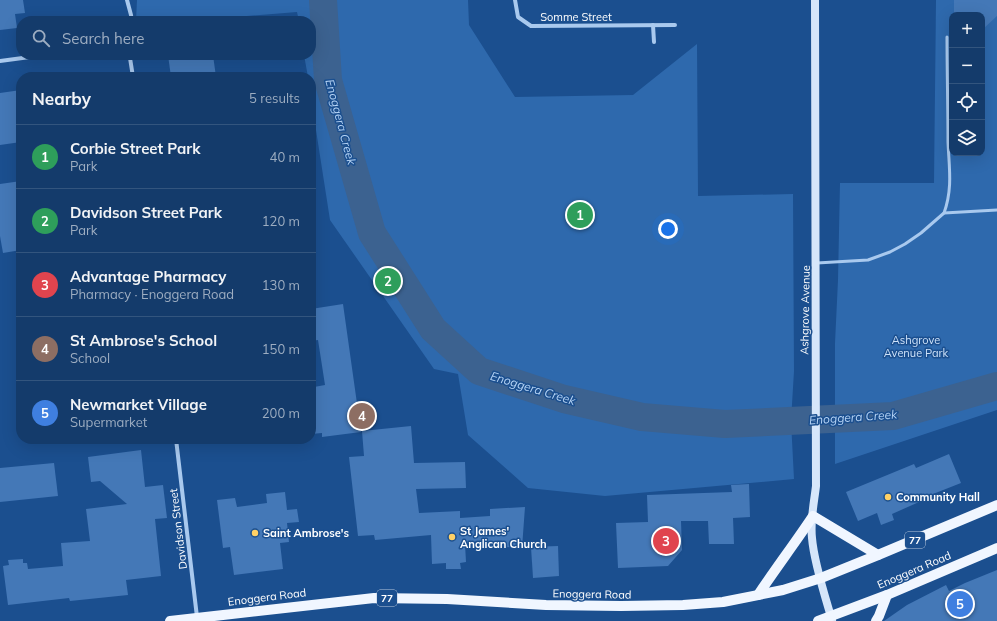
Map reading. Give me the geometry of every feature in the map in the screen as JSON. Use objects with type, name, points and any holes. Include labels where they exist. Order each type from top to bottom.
[{"type":"main road","name":"Ashgrove Avenue","points":[[815,0],[817,263],[815,362],[816,486],[812,538],[832,619]]},
{"type":"main road","name":"Enoggera Road","points":[[170,621],[198,620],[374,598],[439,598],[546,605],[621,606],[683,605],[723,602],[783,590],[821,578],[997,505]]},
{"type":"main road","points":[[758,595],[813,516],[878,555]]},
{"type":"main road","name":"Enoggera Road","points":[[818,621],[832,619],[997,548]]},
{"type":"main road","points":[[876,621],[887,595]]},
{"type":"street","points":[[127,0],[131,16]]},
{"type":"street","name":"Somme Street","points":[[515,0],[518,17],[530,26],[675,25]]},
{"type":"street","points":[[653,25],[654,42]]},
{"type":"street","points":[[0,60],[16,58]]},
{"type":"street","points":[[130,60],[132,72]]},
{"type":"street","name":"Davidson Street","points":[[177,444],[198,620]]},
{"type":"lane","points":[[817,263],[868,260],[890,252],[921,233],[944,212],[948,202],[951,184],[948,147],[947,37]]},
{"type":"lane","points":[[944,212],[997,210]]},
{"type":"green space","points":[[137,0],[468,0],[469,25],[515,97],[633,95],[697,44],[698,196],[793,194],[794,371],[791,421],[794,479],[605,496],[528,488],[468,435],[458,374],[434,369],[330,220],[316,130],[316,72],[307,72],[305,60],[316,60],[316,16],[298,16],[297,12],[246,16],[136,16]]},
{"type":"green space","name":"Ashgrove Avenue Park","points":[[936,0],[997,0],[997,410],[835,464],[835,343],[840,183],[934,183]]},
{"type":"building","points":[[0,0],[23,0],[25,13],[15,14],[16,28],[0,30]]},
{"type":"building","points":[[954,0],[997,0],[997,16],[985,27],[985,12],[954,12]]},
{"type":"building","points":[[169,60],[214,60],[215,72],[170,72]]},
{"type":"building","points":[[16,91],[16,143],[0,145],[0,93]]},
{"type":"building","points":[[16,182],[16,251],[3,253],[0,236],[0,184]]},
{"type":"building","points":[[343,304],[361,432],[322,437],[322,433],[316,434],[316,387],[325,385],[318,340],[316,340],[316,308]]},
{"type":"building","points":[[411,426],[414,463],[465,462],[466,488],[416,489],[419,513],[460,511],[460,518],[490,516],[490,509],[525,507],[522,548],[465,544],[466,562],[460,563],[461,569],[446,569],[446,563],[432,564],[431,535],[375,540],[374,535],[358,536],[349,457],[364,456],[362,431]]},
{"type":"building","points":[[141,450],[145,487],[163,485],[167,518],[155,519],[161,576],[126,580],[128,595],[70,601],[69,598],[8,605],[3,566],[9,565],[8,560],[23,559],[23,563],[27,563],[28,569],[63,566],[61,543],[90,541],[86,509],[127,504],[100,481],[91,482],[88,457]]},
{"type":"building","name":"Community Hall","points":[[949,454],[961,483],[928,496],[928,498],[892,514],[894,520],[881,525],[877,513],[858,521],[846,492],[914,464],[916,468]]},
{"type":"building","points":[[54,463],[58,496],[0,502],[0,468]]},
{"type":"building","points":[[749,484],[750,517],[733,518],[734,544],[709,544],[708,521],[681,521],[682,550],[668,566],[618,568],[616,523],[648,522],[647,495],[732,492],[731,485]]},
{"type":"building","name":"Saint Ambrose's","points":[[285,492],[287,510],[297,509],[299,522],[287,523],[289,542],[280,543],[283,569],[234,575],[230,547],[223,548],[217,500],[235,498],[237,507],[267,503],[266,494]]},
{"type":"building","points":[[558,546],[559,576],[533,578],[531,547]]},
{"type":"building","points":[[997,570],[997,621],[884,621],[907,605],[946,585],[949,591]]},
{"type":"waterway","name":"Enoggera Creek","points":[[323,0],[328,80],[372,233],[433,329],[479,371],[564,399],[642,417],[725,424],[893,416],[997,386]]},
{"type":"place","name":"Corbie Street Park","points":[[580,215]]},
{"type":"place","name":"Davidson Street Park","points":[[388,281]]},
{"type":"place","name":"St Ambrose's School","points":[[362,416]]},
{"type":"place","name":"Community Hall","points":[[888,497]]},
{"type":"place","name":"Saint Ambrose's","points":[[255,533]]},
{"type":"place","name":"St James' Anglican Church","points":[[452,537]]},
{"type":"place","name":"Advantage Pharmacy","points":[[666,541]]},
{"type":"place","name":"Newmarket Village","points":[[960,604]]}]
